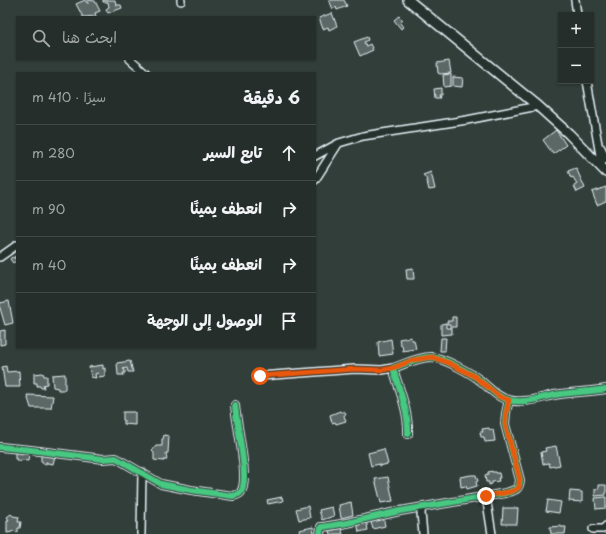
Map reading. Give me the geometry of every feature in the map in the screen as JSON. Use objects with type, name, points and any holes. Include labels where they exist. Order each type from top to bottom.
[{"type":"street","points":[[408,0],[538,106],[605,166]]},
{"type":"street","points":[[575,0],[577,12]]},
{"type":"street","points":[[131,60],[145,72]]},
{"type":"street","points":[[588,84],[605,166]]},
{"type":"street","points":[[316,155],[339,142],[363,136],[467,120],[538,106]]},
{"type":"street","points":[[316,178],[339,142]]},
{"type":"street","points":[[0,257],[16,246]]},
{"type":"street","points":[[260,376],[355,369],[382,370],[393,368],[413,360],[432,357],[449,363],[474,376],[500,397],[509,400],[521,401],[606,389]]},
{"type":"street","points":[[393,368],[406,414],[408,434]]},
{"type":"street","points":[[320,534],[321,527],[323,526],[347,523],[400,511],[486,496],[516,489],[519,486],[520,480],[505,424],[509,400]]},
{"type":"street","points":[[0,448],[38,450],[103,458],[116,458],[142,472],[150,479],[168,485],[233,496],[239,494],[242,488],[244,464],[235,405]]},
{"type":"street","points":[[141,534],[142,472]]},
{"type":"street","points":[[486,496],[492,534]]},
{"type":"street","points":[[422,507],[421,513],[423,534]]},
{"type":"street","points":[[593,529],[603,529],[606,526]]},
{"type":"building","points":[[85,0],[87,3],[89,3],[87,0],[95,1],[100,11],[95,13],[96,16],[82,16],[76,4]]},
{"type":"building","points":[[103,0],[115,0],[116,5],[121,5],[122,8],[108,13],[106,9],[109,7],[108,2],[103,2]]},
{"type":"building","points":[[329,0],[344,0],[347,6],[337,10],[336,7],[333,9]]},
{"type":"building","points":[[332,13],[337,26],[329,30],[328,27],[323,29],[319,18]]},
{"type":"building","points":[[399,16],[403,20],[400,23],[403,27],[401,29],[394,20]]},
{"type":"building","points":[[367,37],[368,40],[364,42],[366,46],[370,44],[373,50],[360,56],[354,42]]},
{"type":"building","points":[[449,61],[451,73],[438,73],[437,63]]},
{"type":"building","points":[[451,74],[451,86],[444,87],[443,75]]},
{"type":"building","points":[[453,77],[463,78],[462,87],[453,86]]},
{"type":"building","points":[[441,88],[441,95],[439,95],[440,98],[435,98],[434,89]]},
{"type":"building","points":[[556,130],[566,145],[553,154],[543,140]]},
{"type":"building","points":[[576,168],[585,188],[577,192],[574,186],[577,184],[573,177],[571,178],[568,171]]},
{"type":"building","points":[[431,172],[435,189],[429,190],[426,178],[423,175]]},
{"type":"building","points":[[606,187],[606,201],[597,205],[592,192]]},
{"type":"building","points":[[16,255],[16,261],[13,263],[10,259],[12,257],[15,259],[14,257]]},
{"type":"building","points":[[413,268],[414,279],[407,279],[406,269]]},
{"type":"building","points":[[9,301],[13,323],[5,325],[0,303]]},
{"type":"building","points":[[452,317],[456,317],[456,327],[450,327],[450,324],[447,324],[447,321],[452,321]]},
{"type":"building","points":[[446,323],[446,328],[452,328],[452,334],[441,335],[441,324]]},
{"type":"building","points":[[5,330],[5,344],[0,345],[0,331]]},
{"type":"building","points":[[411,337],[412,340],[414,340],[416,349],[403,351],[399,339]]},
{"type":"building","points":[[441,338],[446,338],[445,351],[440,351]]},
{"type":"building","points":[[391,339],[393,354],[379,356],[378,342]]},
{"type":"building","points":[[130,361],[133,372],[128,372],[127,368],[123,369],[125,370],[125,373],[123,373],[124,375],[118,375],[117,363]]},
{"type":"building","points":[[103,365],[103,369],[105,368],[105,376],[99,377],[98,373],[95,374],[96,378],[91,377],[89,367]]},
{"type":"building","points":[[6,366],[7,372],[19,371],[20,387],[5,387],[2,367]]},
{"type":"building","points":[[43,373],[44,376],[47,376],[47,384],[43,385],[44,388],[41,388],[40,386],[37,386],[37,383],[34,383],[34,374]]},
{"type":"building","points":[[65,374],[65,390],[58,390],[58,388],[53,387],[52,375]]},
{"type":"building","points":[[27,395],[53,396],[51,408],[31,408]]},
{"type":"building","points":[[340,411],[342,413],[343,411],[346,413],[344,416],[346,421],[336,424],[335,422],[332,423],[330,415]]},
{"type":"building","points":[[123,412],[135,412],[135,425],[124,424]]},
{"type":"building","points":[[489,428],[490,430],[493,429],[495,441],[485,442],[484,437],[481,437],[480,432],[483,432],[482,429]]},
{"type":"building","points":[[164,435],[169,436],[168,453],[166,453],[167,460],[154,460],[154,453],[152,451],[156,446],[162,446],[162,439]]},
{"type":"building","points":[[556,446],[560,465],[550,467],[549,463],[543,464],[541,452],[546,451],[545,448]]},
{"type":"building","points":[[384,449],[388,464],[371,466],[368,453]]},
{"type":"building","points":[[23,451],[23,454],[29,454],[28,461],[17,461],[17,459],[15,459],[15,452]]},
{"type":"building","points":[[45,454],[55,456],[53,464],[46,462],[46,464],[43,464],[41,461],[41,455]]},
{"type":"building","points":[[492,471],[499,473],[500,478],[498,478],[499,481],[492,482],[492,484],[489,485],[489,482],[486,482],[485,475]]},
{"type":"building","points":[[476,475],[478,481],[476,482],[477,486],[467,489],[466,486],[461,487],[460,477]]},
{"type":"building","points":[[388,477],[393,501],[381,503],[375,479]]},
{"type":"building","points":[[599,485],[606,485],[606,495],[595,496],[595,489],[599,488]]},
{"type":"building","points":[[570,491],[582,492],[582,502],[569,501]]},
{"type":"building","points":[[282,497],[283,501],[268,504],[267,500]]},
{"type":"building","points":[[606,497],[606,508],[596,509],[595,498]]},
{"type":"building","points":[[548,500],[561,502],[559,513],[546,511]]},
{"type":"building","points":[[351,502],[353,515],[341,518],[339,505]]},
{"type":"building","points":[[308,506],[310,518],[299,520],[296,509]]},
{"type":"building","points":[[332,507],[334,516],[322,520],[319,510]]},
{"type":"building","points":[[503,508],[518,508],[517,524],[502,524]]},
{"type":"building","points":[[11,514],[19,517],[18,522],[21,522],[20,528],[18,528],[18,532],[12,531],[7,533],[7,520],[9,520],[7,517]]},
{"type":"building","points":[[383,516],[385,526],[373,529],[370,519]]},
{"type":"building","points":[[366,520],[368,530],[359,532],[357,522]]},
{"type":"building","points":[[313,527],[314,534],[300,534],[299,530]]},
{"type":"building","points":[[550,527],[566,527],[565,534],[551,534]]},
{"type":"building","points":[[341,528],[343,534],[330,534],[329,531]]},
{"type":"cycle path","points":[[408,434],[407,417],[393,368],[421,358],[431,357],[450,363],[477,378],[501,397],[514,401],[526,401],[560,394],[606,389]]},
{"type":"cycle path","points":[[320,534],[321,527],[347,523],[400,511],[506,493],[516,489],[519,486],[520,480],[505,424],[509,400]]},
{"type":"cycle path","points":[[0,447],[103,459],[116,458],[161,484],[233,496],[241,492],[244,475],[242,450],[235,405]]},
{"type":"route","points":[[260,376],[355,369],[382,370],[393,368],[413,360],[432,357],[449,363],[474,376],[500,397],[509,400],[505,424],[520,480],[519,486],[516,489],[506,493],[486,496]]}]
